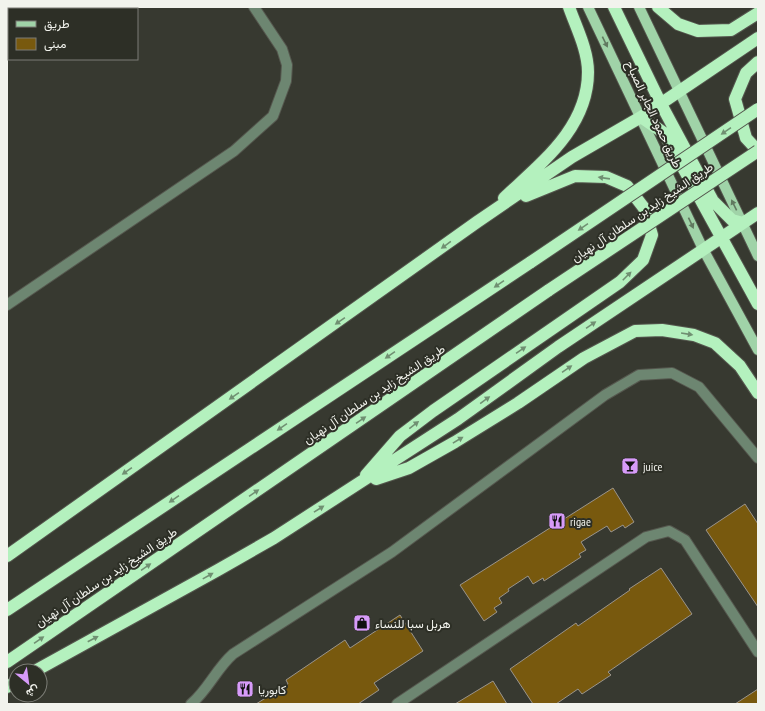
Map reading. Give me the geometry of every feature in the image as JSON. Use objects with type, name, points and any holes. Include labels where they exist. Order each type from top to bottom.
[{"type":"highway","points":[[477,222],[556,148],[574,125],[584,105],[588,71],[584,49],[569,7]]},
{"type":"highway","points":[[614,7],[661,104],[713,202],[732,220],[743,223]]},
{"type":"highway","points":[[658,7],[678,24],[698,31],[731,30],[758,13]]},
{"type":"highway","points":[[7,556],[477,222],[572,158],[661,104],[758,38]]},
{"type":"highway","points":[[758,62],[746,73],[735,99],[746,138],[758,151]]},
{"type":"highway","name":"طريق الشيخ زايد بن سلطان آل نهيان","points":[[7,610],[531,262],[758,109]]},
{"type":"highway","points":[[641,117],[664,132],[758,304]]},
{"type":"highway","name":"طريق الشيخ زايد بن سلطان آل نهيان","points":[[7,662],[549,290],[758,151]]},
{"type":"highway","points":[[359,484],[391,446],[411,428],[620,282],[643,260],[652,236],[644,208],[627,186],[606,177],[575,176],[503,205]]},
{"type":"highway","points":[[48,664],[218,570],[359,484],[458,419],[558,347],[703,249],[758,214]]},
{"type":"highway","points":[[359,484],[408,468],[455,442],[518,403],[584,358],[635,331],[662,330],[694,335],[715,343],[740,366],[758,393]]},
{"type":"main road","name":"طريق حمود الجابر الصباح","points":[[588,7],[703,249],[758,350]]},
{"type":"main road","points":[[638,7],[757,254]]},
{"type":"street","points":[[7,305],[234,151],[273,116],[286,81],[286,65],[282,49],[254,7]]},
{"type":"street","points":[[191,704],[200,696],[222,663],[233,654],[392,552],[605,396],[639,375],[672,373],[699,387],[758,458]]},
{"type":"street","points":[[397,704],[646,537],[669,531],[685,540],[758,652]]},
{"type":"building","points":[[613,488],[634,522],[625,528],[623,525],[611,532],[607,526],[581,542],[586,550],[579,554],[581,557],[544,581],[543,578],[533,584],[528,576],[508,589],[509,591],[499,598],[502,603],[494,608],[497,612],[484,621],[460,585]]},
{"type":"building","points":[[745,504],[758,524],[758,607],[706,530]]},
{"type":"building","points":[[661,568],[692,614],[608,672],[611,675],[582,694],[578,689],[556,704],[533,704],[510,669],[576,623],[578,626]]},
{"type":"building","points":[[400,615],[423,651],[374,683],[379,690],[358,704],[256,704],[288,684],[286,680],[345,640],[350,648]]},
{"type":"building","points":[[493,681],[507,704],[455,704]]},
{"type":"building","points":[[758,689],[758,704],[735,704]]},
{"type":"place","name":"juice","points":[[630,466]]},
{"type":"place","name":"rigae","points":[[557,521]]},
{"type":"place","name":"هربل سبا للنساء","points":[[362,623]]},
{"type":"place","name":"كابوريا","points":[[245,689]]}]
